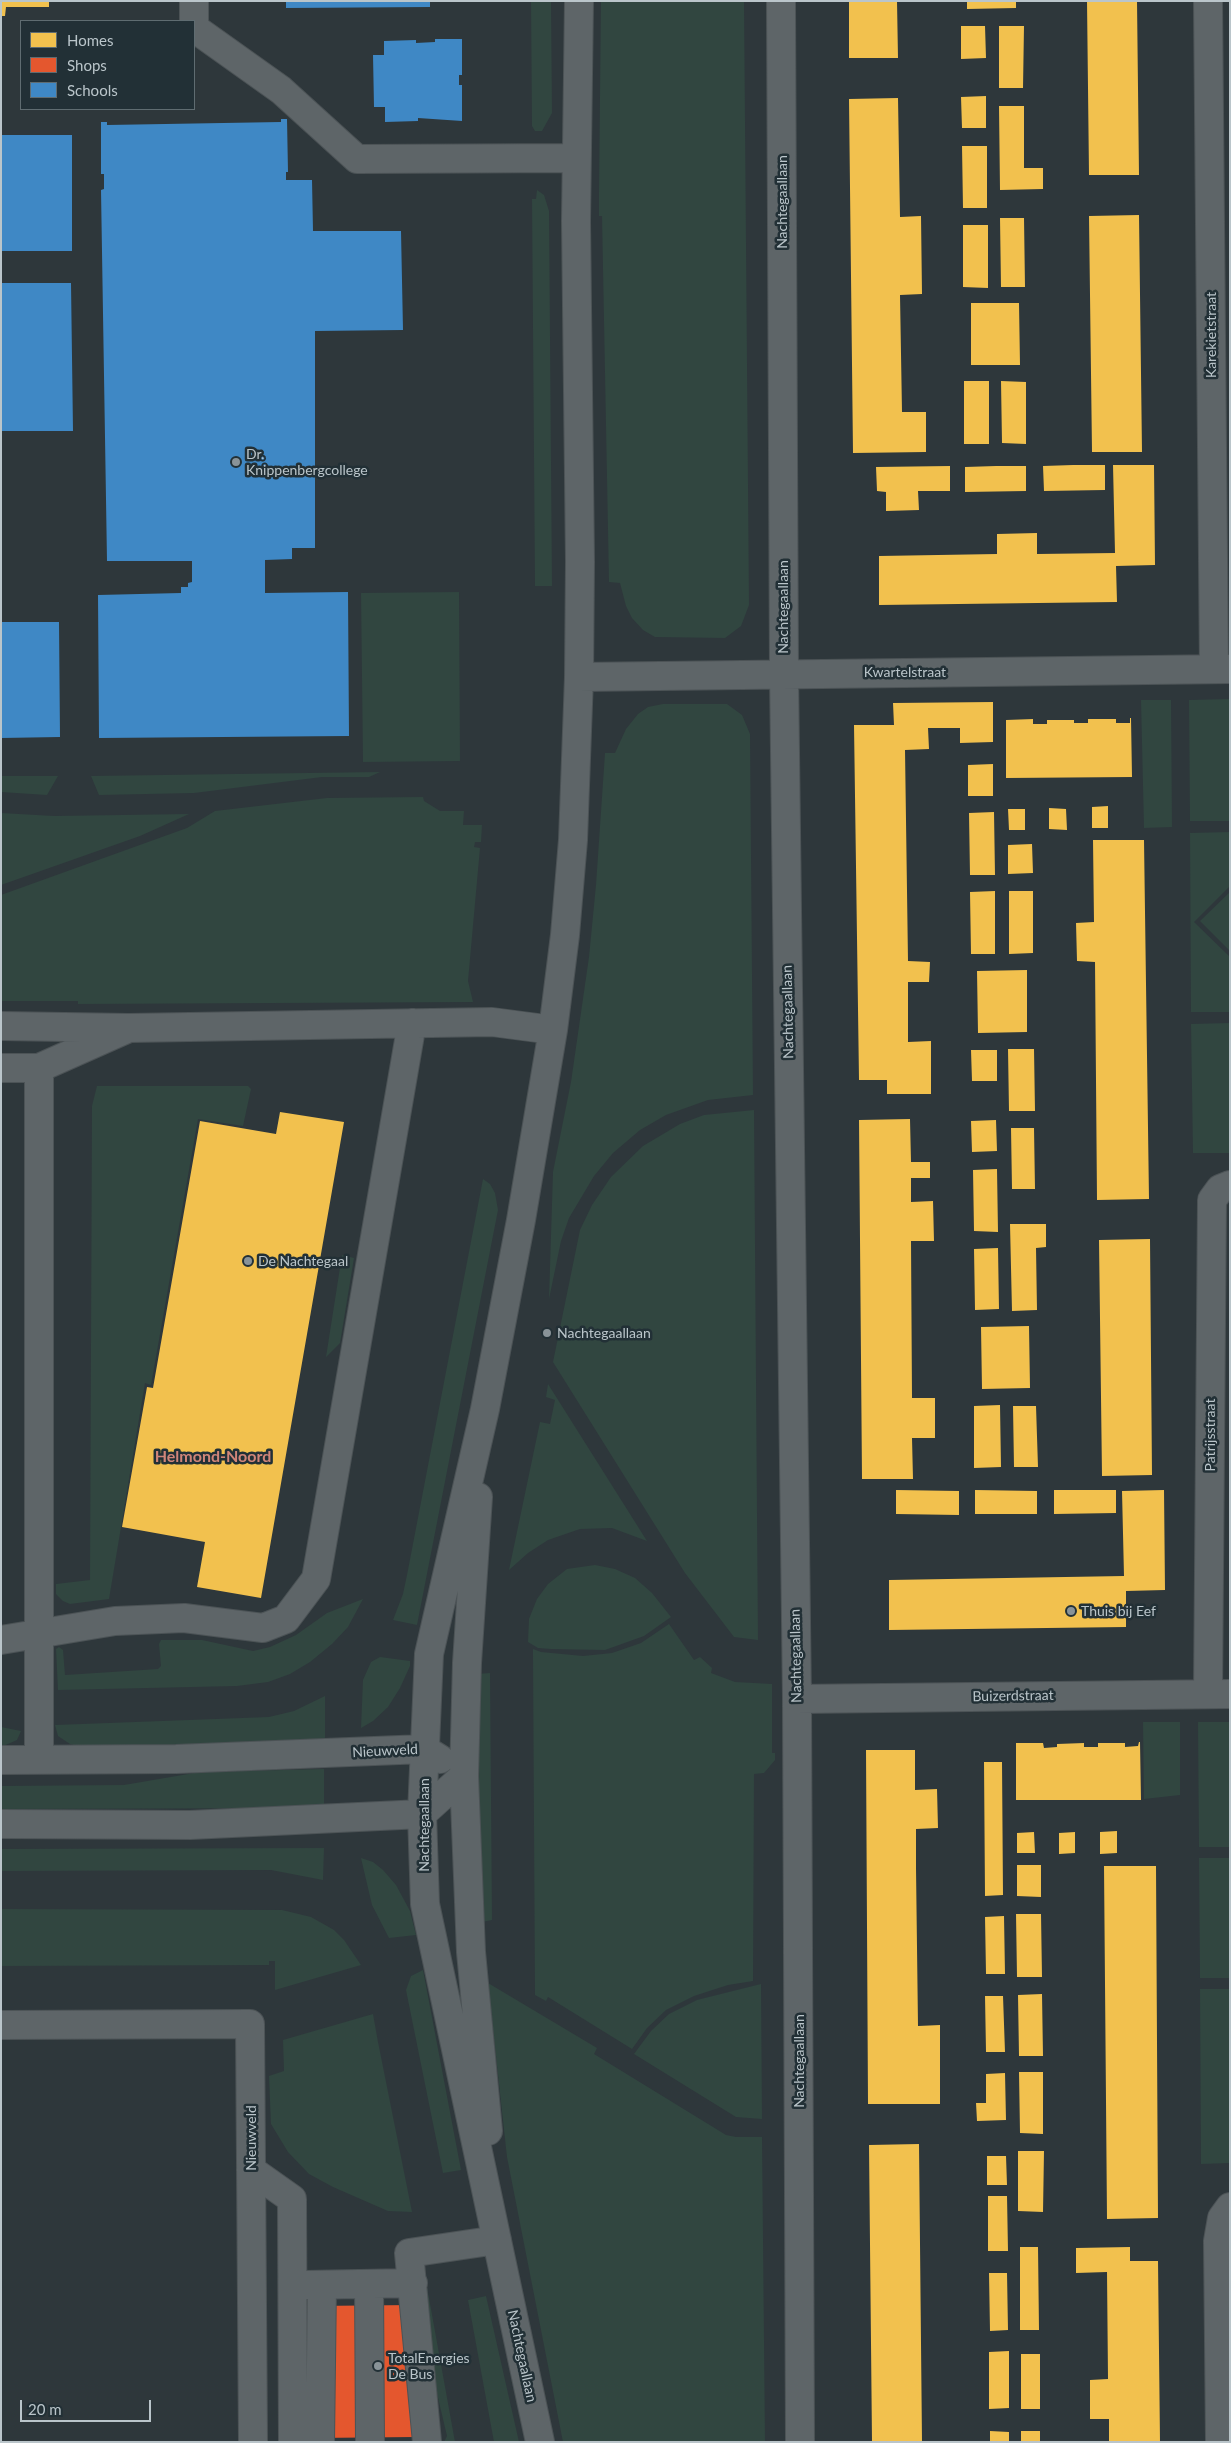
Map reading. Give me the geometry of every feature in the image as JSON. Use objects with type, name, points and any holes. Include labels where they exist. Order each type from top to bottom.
[{"type":"street","points":[[194,1],[194,20]]},
{"type":"street","name":"Nachtegaallaan","points":[[540,2442],[425,1904],[422,1814],[429,1654],[485,1409],[521,1220],[553,1030],[565,935],[573,840],[579,677],[580,562],[576,158],[579,1]]},
{"type":"street","name":"Nachtegaallaan","points":[[781,1],[784,673],[797,1699],[800,2442]]},
{"type":"street","name":"Karekietstraat","points":[[1208,1],[1220,160],[1222,669]]},
{"type":"street","points":[[195,29],[281,90],[357,159],[576,158]]},
{"type":"street","name":"Kwartelstraat","points":[[579,677],[1222,669]]},
{"type":"street","points":[[1,1026],[130,1028],[492,1022],[553,1030]]},
{"type":"street","points":[[1,1640],[115,1620],[184,1618],[263,1628],[286,1619],[316,1579],[412,1024]]},
{"type":"street","points":[[1,1068],[40,1068],[130,1028]]},
{"type":"street","points":[[39,1759],[37,1634],[40,1068]]},
{"type":"street","name":"Patrijsstraat","points":[[1219,1694],[1212,1200],[1220,1189],[1230,1186]]},
{"type":"street","name":"Nachtegaallaan","points":[[485,1409],[467,1663],[464,1776],[472,1952],[497,2240]]},
{"type":"street","name":"Buizerdstraat","points":[[797,1699],[1219,1694]]},
{"type":"street","name":"Nieuwveld","points":[[1,1760],[186,1758],[424,1749],[464,1776]]},
{"type":"street","points":[[1,1824],[190,1825],[422,1814],[464,1776]]},
{"type":"street","name":"Nieuwveld","points":[[1,2025],[250,2024],[252,2442]]},
{"type":"street","points":[[251,2170],[292,2199],[293,2442]]},
{"type":"street","points":[[1220,2442],[1218,2241],[1222,2218],[1230,2207]]},
{"type":"street","points":[[427,2442],[409,2253],[497,2240]]},
{"type":"street","points":[[291,2286],[413,2283]]},
{"type":"street","points":[[369,2284],[370,2442]]},
{"type":"street","points":[[320,2442],[322,2285]]},
{"type":"green space","points":[[531,1],[551,1],[552,113],[542,131],[535,131],[532,126]]},
{"type":"green space","points":[[601,1],[744,1],[749,605],[741,626],[725,638],[655,637],[643,630],[632,618],[626,606],[620,583],[609,582],[602,216],[599,216]]},
{"type":"green space","points":[[537,190],[544,195],[549,211],[552,586],[535,586],[532,199],[536,199]]},
{"type":"green space","points":[[459,592],[460,761],[363,762],[361,593]]},
{"type":"green space","points":[[1230,699],[1230,821],[1190,821],[1189,700]]},
{"type":"green space","points":[[1141,700],[1171,700],[1172,827],[1144,828]]},
{"type":"green space","points":[[663,704],[727,704],[742,715],[750,734],[753,1095],[708,1100],[666,1115],[640,1130],[613,1153],[594,1176],[569,1218],[561,1241],[549,1299],[553,1172],[571,1082],[589,957],[605,753],[615,753],[626,729],[638,714],[648,707]]},
{"type":"green space","points":[[380,772],[369,777],[322,777],[194,793],[99,795],[91,776]]},
{"type":"green space","points":[[1,776],[58,776],[47,795],[1,792]]},
{"type":"green space","points":[[423,797],[424,801],[440,811],[464,811],[463,825],[482,825],[481,842],[475,842],[474,847],[480,848],[468,981],[473,1002],[78,1004],[78,1001],[1,1001],[1,895],[187,828],[215,811],[327,798]]},
{"type":"green space","points":[[1,813],[54,816],[189,814],[140,836],[1,885]]},
{"type":"green space","points":[[1230,832],[1230,886],[1194,922],[1230,957],[1230,1012],[1191,1012],[1190,833]]},
{"type":"green space","points":[[1230,892],[1230,951],[1200,921]]},
{"type":"green space","points":[[1230,1023],[1230,1153],[1193,1153],[1191,1024]]},
{"type":"green space","points":[[97,1086],[248,1086],[251,1089],[243,1126],[198,1119],[151,1385],[145,1383],[109,1599],[70,1604],[63,1601],[56,1594],[56,1584],[90,1580],[92,1106]]},
{"type":"green space","points":[[754,1110],[758,1640],[734,1637],[685,1573],[553,1362],[580,1230],[592,1205],[611,1177],[643,1146],[680,1124],[704,1115]]},
{"type":"green space","points":[[483,1179],[490,1184],[495,1193],[498,1210],[417,1625],[393,1620],[403,1594],[407,1575]]},
{"type":"green space","points":[[342,1255],[354,1258],[340,1343],[326,1357]]},
{"type":"green space","points":[[548,1384],[647,1541],[612,1528],[580,1529],[548,1540],[528,1553],[509,1570],[540,1422],[550,1424],[555,1400],[546,1397]]},
{"type":"green space","points":[[595,1565],[615,1569],[635,1578],[652,1593],[671,1617],[644,1636],[605,1650],[538,1648],[528,1642],[529,1619],[537,1599],[548,1584],[567,1569]]},
{"type":"green space","points":[[363,1599],[348,1627],[332,1644],[310,1662],[290,1674],[268,1682],[237,1686],[58,1690],[56,1649],[59,1647],[63,1650],[65,1675],[158,1669],[161,1666],[159,1644],[161,1640],[202,1640],[253,1651],[270,1647],[296,1635],[327,1613]]},
{"type":"green space","points":[[669,1624],[694,1660],[700,1657],[712,1668],[711,1673],[735,1682],[772,1684],[772,1753],[775,1753],[775,1760],[764,1773],[754,1774],[753,1981],[728,1985],[694,1996],[666,2010],[647,2028],[632,2049],[548,1997],[546,2001],[535,1995],[533,1649],[541,1652],[583,1656],[612,1653],[641,1643]]},
{"type":"green space","points":[[380,1657],[410,1661],[410,1666],[400,1688],[388,1707],[373,1721],[361,1728],[363,1680],[371,1662]]},
{"type":"green space","points":[[490,1673],[492,1920],[482,1922],[474,1782],[477,1674]]},
{"type":"green space","points":[[325,1696],[325,1740],[260,1746],[79,1746],[70,1744],[58,1736],[55,1725],[269,1717],[294,1711]]},
{"type":"green space","points":[[1143,1722],[1180,1722],[1180,1795],[1144,1799]]},
{"type":"green space","points":[[1198,1722],[1230,1722],[1230,1847],[1199,1847]]},
{"type":"green space","points":[[1,1727],[21,1731],[17,1740],[1,1747]]},
{"type":"green space","points":[[324,1769],[324,1808],[1,1809],[1,1786],[124,1785],[200,1772]]},
{"type":"green space","points":[[324,1848],[323,1880],[271,1870],[1,1871],[1,1849]]},
{"type":"green space","points":[[361,1858],[373,1862],[396,1885],[410,1911],[416,1935],[389,1938],[372,1905]]},
{"type":"green space","points":[[1199,1858],[1230,1858],[1230,1978],[1200,1978]]},
{"type":"green space","points":[[1,1909],[282,1910],[311,1917],[334,1930],[344,1940],[361,1965],[275,1990],[275,1961],[269,1961],[269,1965],[1,1966]]},
{"type":"green space","points":[[423,1970],[461,2170],[443,2173],[406,1990],[411,1976]]},
{"type":"green space","points":[[488,1983],[597,2048],[594,2054],[726,2135],[762,2137],[765,2442],[563,2442],[507,2157]]},
{"type":"green space","points":[[761,1984],[762,2119],[736,2117],[634,2054],[651,2031],[669,2014],[697,2000]]},
{"type":"green space","points":[[1200,1989],[1230,1989],[1230,2163],[1201,2164]]},
{"type":"green space","points":[[373,2014],[412,2212],[388,2211],[333,2187],[309,2174],[288,2152],[271,2124],[269,2076],[284,2071],[283,2040]]},
{"type":"green space","points":[[425,2276],[455,2442],[444,2442],[447,2436],[431,2368]]},
{"type":"green space","points":[[486,2296],[519,2442],[494,2442],[468,2300]]},
{"type":"building: Homes","points":[[1,1],[49,1],[49,7],[6,7],[5,16],[1,16]]},
{"type":"building: Homes","points":[[849,1],[897,1],[898,58],[849,58]]},
{"type":"building: Homes","points":[[967,1],[1016,1],[1016,8],[967,9]]},
{"type":"building: Homes","points":[[1087,1],[1137,1],[1139,175],[1089,175]]},
{"type":"building: Homes","points":[[961,26],[985,26],[986,58],[961,59]]},
{"type":"building: Homes","points":[[999,26],[1024,26],[1023,88],[999,88]]},
{"type":"building: Homes","points":[[986,96],[986,128],[962,128],[961,97]]},
{"type":"building: Homes","points":[[898,98],[900,217],[921,216],[922,294],[900,295],[902,412],[926,412],[926,452],[853,453],[849,99]]},
{"type":"building: Homes","points":[[999,106],[1024,106],[1024,168],[1043,168],[1043,189],[1000,190]]},
{"type":"building: Homes","points":[[962,146],[987,146],[987,208],[963,208]]},
{"type":"building: Homes","points":[[1139,215],[1142,452],[1092,452],[1089,216]]},
{"type":"building: Homes","points":[[1000,218],[1024,218],[1025,287],[1001,287]]},
{"type":"building: Homes","points":[[963,225],[988,225],[988,288],[963,287]]},
{"type":"building: Homes","points":[[971,303],[1019,303],[1020,365],[971,365]]},
{"type":"building: Homes","points":[[964,381],[989,381],[989,444],[964,444]]},
{"type":"building: Homes","points":[[1001,381],[1026,382],[1026,444],[1002,443]]},
{"type":"building: Homes","points":[[1105,465],[1105,490],[1044,491],[1043,466]]},
{"type":"building: Homes","points":[[1113,465],[1154,465],[1155,565],[1116,566],[1117,602],[879,605],[879,556],[997,554],[997,534],[1037,533],[1037,554],[1115,553]]},
{"type":"building: Homes","points":[[950,466],[950,491],[918,491],[919,510],[886,511],[886,492],[877,491],[876,467]]},
{"type":"building: Homes","points":[[1026,466],[1026,491],[965,492],[965,467]]},
{"type":"building: Homes","points":[[993,702],[993,742],[960,743],[960,728],[928,728],[929,749],[905,750],[908,961],[930,962],[929,982],[908,982],[908,1042],[931,1041],[931,1094],[887,1094],[887,1080],[859,1080],[854,725],[894,725],[893,703]]},
{"type":"building: Homes","points":[[1130,718],[1132,777],[1006,778],[1006,720],[1033,719],[1033,724],[1047,724],[1047,720],[1074,720],[1074,723],[1088,723],[1088,719],[1116,719],[1116,723],[1130,723]]},
{"type":"building: Homes","points":[[993,764],[993,796],[968,796],[968,765]]},
{"type":"building: Homes","points":[[1108,806],[1108,828],[1092,828],[1092,807]]},
{"type":"building: Homes","points":[[1049,808],[1066,809],[1067,830],[1049,829]]},
{"type":"building: Homes","points":[[1008,809],[1025,809],[1025,830],[1009,830]]},
{"type":"building: Homes","points":[[994,812],[995,875],[970,875],[969,813]]},
{"type":"building: Homes","points":[[1093,840],[1144,840],[1149,1199],[1097,1200],[1095,962],[1077,961],[1076,923],[1094,922]]},
{"type":"building: Homes","points":[[1032,844],[1033,873],[1008,874],[1008,845]]},
{"type":"building: Homes","points":[[995,891],[995,954],[971,954],[970,892]]},
{"type":"building: Homes","points":[[1009,891],[1033,891],[1033,953],[1009,954]]},
{"type":"building: Homes","points":[[1027,970],[1027,1032],[978,1033],[977,971]]},
{"type":"building: Homes","points":[[1008,1049],[1034,1049],[1035,1111],[1009,1111]]},
{"type":"building: Homes","points":[[971,1050],[997,1050],[997,1081],[972,1081]]},
{"type":"building: Homes","name":"De Nachtegaal","points":[[280,1112],[344,1122],[261,1598],[197,1587],[205,1542],[122,1527],[147,1387],[153,1388],[200,1121],[276,1134]]},
{"type":"building: Homes","points":[[910,1119],[911,1162],[930,1162],[930,1178],[911,1178],[911,1202],[933,1201],[934,1241],[911,1241],[912,1398],[935,1398],[935,1438],[912,1438],[913,1479],[862,1479],[859,1120]]},
{"type":"building: Homes","points":[[996,1120],[997,1151],[972,1152],[971,1121]]},
{"type":"building: Homes","points":[[1011,1128],[1034,1128],[1035,1189],[1012,1189]]},
{"type":"building: Homes","points":[[997,1169],[998,1232],[974,1231],[973,1170]]},
{"type":"building: Homes","points":[[1010,1224],[1046,1224],[1046,1247],[1036,1248],[1037,1310],[1012,1311]]},
{"type":"building: Homes","points":[[1150,1239],[1152,1475],[1102,1476],[1099,1240]]},
{"type":"building: Homes","points":[[998,1248],[999,1309],[975,1310],[974,1249]]},
{"type":"building: Homes","points":[[1029,1326],[1030,1388],[982,1389],[981,1327]]},
{"type":"building: Homes","points":[[1000,1405],[1001,1467],[974,1468],[974,1406]]},
{"type":"building: Homes","points":[[1013,1406],[1036,1406],[1038,1467],[1014,1467]]},
{"type":"building: Homes","points":[[896,1490],[959,1491],[959,1515],[896,1514]]},
{"type":"building: Homes","points":[[975,1490],[1037,1491],[1037,1514],[975,1514]]},
{"type":"building: Homes","points":[[1054,1490],[1116,1490],[1116,1513],[1054,1514]]},
{"type":"building: Homes","points":[[1164,1490],[1165,1590],[1126,1591],[1126,1627],[889,1630],[889,1580],[1124,1576],[1122,1491]]},
{"type":"building: Homes","points":[[1139,1742],[1141,1800],[1016,1800],[1016,1743],[1043,1743],[1044,1748],[1057,1747],[1057,1744],[1084,1743],[1084,1747],[1098,1747],[1098,1743],[1125,1743],[1125,1747],[1138,1746]]},
{"type":"building: Homes","points":[[866,1750],[915,1750],[915,1790],[937,1789],[938,1828],[916,1829],[916,1868],[918,2026],[940,2025],[940,2104],[868,2104]]},
{"type":"building: Homes","points":[[984,1762],[1002,1762],[1003,1895],[985,1896]]},
{"type":"building: Homes","points":[[1117,1831],[1117,1853],[1100,1854],[1100,1832]]},
{"type":"building: Homes","points":[[1034,1832],[1035,1853],[1017,1853],[1017,1833]]},
{"type":"building: Homes","points":[[1075,1832],[1075,1853],[1059,1854],[1059,1833]]},
{"type":"building: Homes","points":[[1017,1865],[1041,1865],[1041,1897],[1017,1896]]},
{"type":"building: Homes","points":[[1104,1866],[1156,1866],[1158,2218],[1107,2219]]},
{"type":"building: Homes","points":[[1016,1914],[1041,1914],[1042,1977],[1017,1977]]},
{"type":"building: Homes","points":[[1004,1916],[1005,1974],[986,1974],[985,1917]]},
{"type":"building: Homes","points":[[1042,1994],[1043,2056],[1019,2056],[1018,1995]]},
{"type":"building: Homes","points":[[985,1996],[1003,1996],[1005,2052],[986,2052]]},
{"type":"building: Homes","points":[[1019,2072],[1043,2072],[1043,2134],[1020,2133]]},
{"type":"building: Homes","points":[[1005,2073],[1006,2120],[977,2121],[976,2103],[986,2103],[986,2074]]},
{"type":"building: Homes","points":[[919,2144],[922,2442],[872,2442],[869,2145]]},
{"type":"building: Homes","points":[[1018,2151],[1044,2151],[1043,2212],[1018,2211]]},
{"type":"building: Homes","points":[[987,2156],[1006,2156],[1007,2185],[987,2185]]},
{"type":"building: Homes","points":[[988,2196],[1007,2196],[1008,2251],[988,2251]]},
{"type":"building: Homes","points":[[1020,2247],[1038,2247],[1039,2330],[1020,2330]]},
{"type":"building: Homes","points":[[1130,2247],[1130,2261],[1158,2261],[1160,2442],[1109,2442],[1109,2419],[1090,2419],[1090,2380],[1108,2379],[1107,2272],[1076,2273],[1076,2248]]},
{"type":"building: Homes","points":[[989,2273],[1007,2273],[1008,2330],[990,2331]]},
{"type":"building: Homes","points":[[1009,2351],[1009,2408],[989,2409],[989,2352]]},
{"type":"building: Homes","points":[[1021,2354],[1040,2354],[1040,2409],[1021,2409]]},
{"type":"building: Homes","points":[[990,2431],[1009,2432],[1009,2442],[990,2442]]},
{"type":"building: Homes","points":[[1021,2431],[1040,2431],[1040,2442],[1021,2442]]},
{"type":"building: Shops","points":[[414,2305],[415,2437],[314,2438],[312,2306]]},
{"type":"building: Schools","points":[[286,1],[430,1],[430,7],[286,8]]},
{"type":"building: Schools","points":[[435,39],[462,39],[462,75],[459,75],[459,85],[462,85],[462,121],[418,118],[418,121],[385,122],[385,107],[374,107],[373,55],[384,55],[384,41],[416,40],[416,43],[435,42]]},
{"type":"building: Schools","points":[[281,119],[287,119],[288,172],[286,172],[286,180],[312,180],[313,231],[401,231],[403,330],[315,331],[315,548],[292,548],[292,559],[265,560],[265,593],[348,592],[349,736],[99,738],[98,595],[181,593],[181,587],[188,587],[188,583],[192,582],[192,561],[107,561],[101,190],[104,189],[104,174],[101,174],[101,122],[107,122],[107,125],[281,122]]},
{"type":"building: Schools","points":[[1,135],[72,135],[72,251],[1,251]]},
{"type":"building: Schools","points":[[1,283],[71,283],[73,431],[1,431]]},
{"type":"building: Schools","points":[[1,622],[59,622],[60,737],[1,738]]},
{"type":"place","name":"Dr. Knippenbergcollege","points":[[236,462]]},
{"type":"place","name":"De Nachtegaal","points":[[248,1261]]},
{"type":"place","name":"Nachtegaallaan","points":[[547,1333]]},
{"type":"place","name":"Thuis bij Eef","points":[[1071,1611]]},
{"type":"place","name":"TotalEnergies De Bus","points":[[378,2366]]},
{"type":"district","name":"Helmond-Noord","points":[[213,1457]]}]
